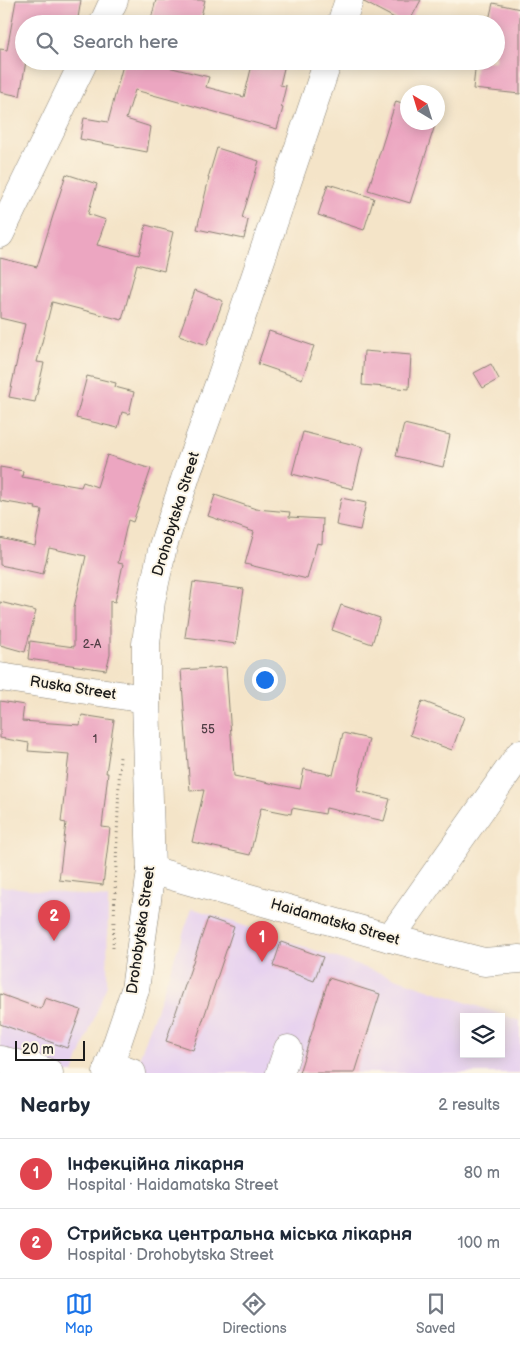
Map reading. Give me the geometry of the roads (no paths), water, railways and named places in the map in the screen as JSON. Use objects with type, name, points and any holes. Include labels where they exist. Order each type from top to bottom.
[{"type":"main road","points":[[107,15],[114,0]]},
{"type":"main road","points":[[344,15],[349,0]]},
{"type":"main road","points":[[0,234],[80,70]]},
{"type":"main road","name":"Drohobytska Street","points":[[116,1070],[135,990],[151,870],[146,644],[151,601],[163,546],[325,70]]},
{"type":"main road","name":"Ruska Street","points":[[0,677],[146,699]]},
{"type":"main road","points":[[390,938],[520,754]]},
{"type":"main road","name":"Haidamatska Street","points":[[151,870],[390,938],[484,962],[520,959]]},
{"type":"main road","points":[[0,1060],[49,1073]]},
{"type":"place","name":"Стрийська центральна міська лікарня","points":[[54,941]]},
{"type":"place","name":"Інфекційна лікарня","points":[[262,962]]}]
